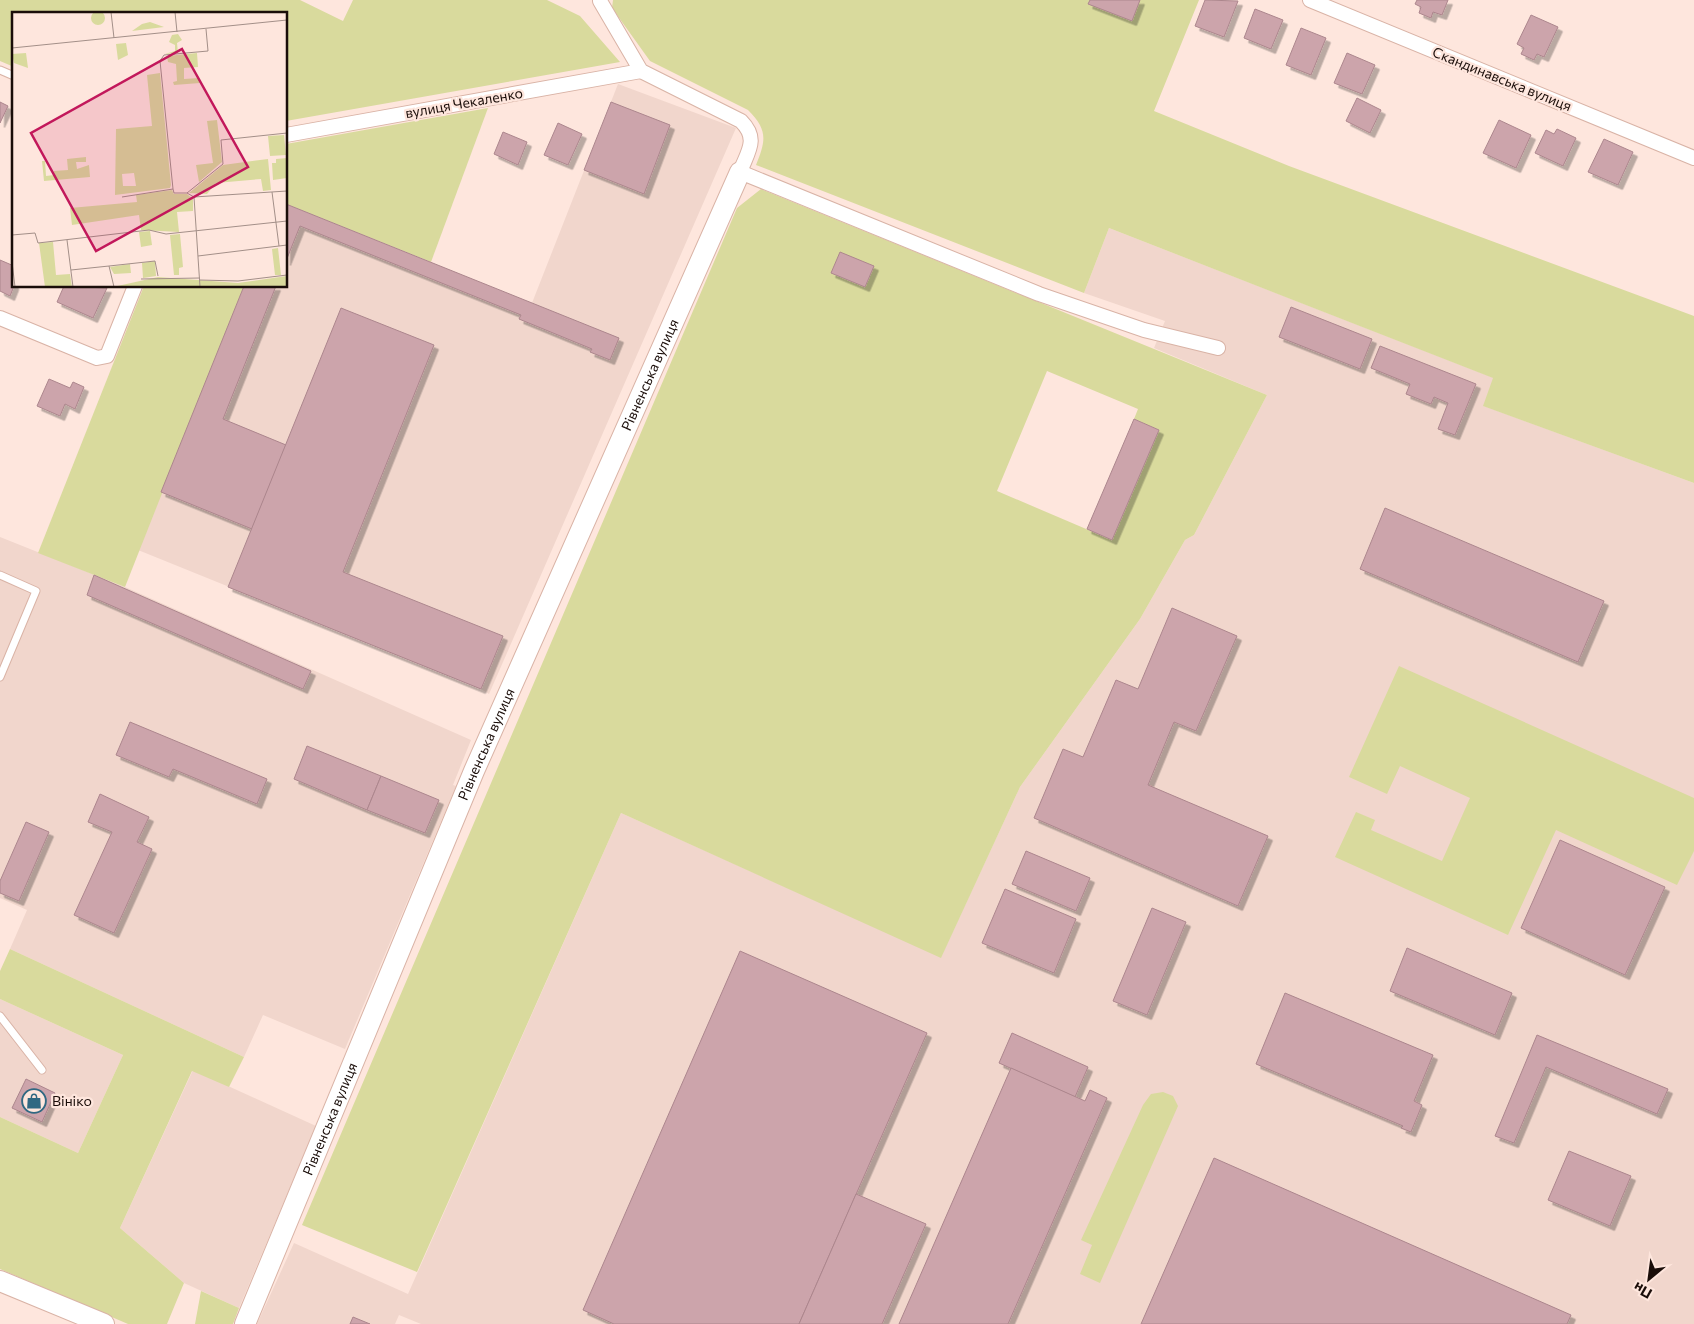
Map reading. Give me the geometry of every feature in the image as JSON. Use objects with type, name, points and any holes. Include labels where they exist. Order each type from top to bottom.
[{"type":"street","points":[[600,0],[641,71],[741,120],[749,129],[752,142],[740,172],[1038,294],[1144,330],[1218,348]]},
{"type":"street","name":"Скандинавська вулиця","points":[[1310,0],[1694,158]]},
{"type":"street","name":"вулиця Чекаленко","points":[[288,135],[641,71]]},
{"type":"street","name":"Рівненська вулиця","points":[[245,1324],[474,771],[740,172]]},
{"type":"street","points":[[0,318],[97,358],[107,356],[134,288]]},
{"type":"street","points":[[0,1281],[104,1324]]},
{"type":"lane","points":[[0,70],[12,75]]},
{"type":"lane","points":[[0,575],[36,591],[0,677]]},
{"type":"lane","points":[[0,1016],[42,1070]]},
{"type":"shaded area","points":[[618,84],[736,128],[489,694],[481,689],[138,550],[243,288],[288,288],[288,205],[532,303]]},
{"type":"shaded area","points":[[1109,228],[1494,378],[1484,406],[1694,483],[1694,1324],[421,1324],[399,1315],[395,1324],[257,1324],[294,1243],[408,1294],[621,813],[941,957],[1020,787],[1140,619],[1185,540],[1194,535],[1267,395],[1154,348],[1165,321],[1084,293]]},
{"type":"shaded area","points":[[0,537],[125,587],[471,740],[453,785],[456,786],[345,1049],[263,1015],[244,1057],[10,949],[27,910],[0,898]]},
{"type":"shaded area","points":[[0,999],[123,1055],[78,1153],[0,1117]]},
{"type":"shaded area","points":[[193,1070],[316,1126],[239,1308],[184,1283],[120,1228]]},
{"type":"green space","points":[[0,0],[300,0],[343,21],[353,0],[547,0],[580,16],[620,62],[288,121],[288,12],[12,12],[12,66],[0,61]]},
{"type":"green space","points":[[613,0],[1199,0],[1154,111],[1289,166],[1694,316],[1694,483],[1483,406],[1493,378],[1109,228],[1084,293],[756,165],[762,149],[763,136],[759,124],[748,110],[650,61],[612,8]]},
{"type":"green space","points":[[488,108],[431,262],[288,205],[288,144]]},
{"type":"green space","points":[[761,189],[1267,395],[1194,535],[1185,540],[1140,619],[1020,787],[941,958],[621,813],[417,1272],[302,1225],[737,208]],"holes":[[[1047,371],[1138,409],[1134,419],[1159,430],[1112,540],[997,491]]]},
{"type":"green space","points":[[143,288],[243,288],[125,587],[38,553]]},
{"type":"green space","points":[[1399,666],[1694,798],[1694,851],[1677,885],[1556,830],[1508,935],[1335,857],[1356,812],[1375,820],[1371,830],[1442,861],[1470,798],[1400,766],[1387,794],[1349,777]]},
{"type":"green space","points":[[10,949],[244,1057],[229,1087],[192,1071],[120,1228],[184,1283],[167,1324],[128,1324],[0,1269],[0,1117],[78,1153],[123,1055],[0,999],[0,971]]},
{"type":"green space","points":[[1163,1092],[1173,1096],[1178,1106],[1100,1283],[1080,1274],[1092,1245],[1081,1240],[1143,1105],[1151,1094]]},
{"type":"green space","points":[[201,1291],[239,1308],[233,1324],[195,1324]]},
{"type":"building","points":[[1090,0],[1140,0],[1132,21],[1088,4]]},
{"type":"building","points":[[1205,0],[1238,1],[1224,37],[1195,26]]},
{"type":"building","points":[[1417,0],[1448,0],[1442,15],[1433,12],[1431,18],[1419,13],[1421,7],[1415,4]]},
{"type":"building","points":[[1255,9],[1283,20],[1271,49],[1244,38]]},
{"type":"building","points":[[1531,15],[1558,27],[1544,57],[1537,54],[1534,60],[1521,54],[1524,48],[1517,44]]},
{"type":"building","points":[[1301,28],[1326,38],[1311,75],[1286,65]]},
{"type":"building","points":[[1347,53],[1375,65],[1362,94],[1334,83]]},
{"type":"building","points":[[1357,98],[1381,110],[1370,133],[1346,121]]},
{"type":"building","points":[[0,102],[8,106],[0,123]]},
{"type":"building","points":[[611,102],[670,125],[644,194],[584,170]]},
{"type":"building","points":[[1499,120],[1531,135],[1516,168],[1483,153]]},
{"type":"building","points":[[558,123],[582,134],[568,165],[544,155]]},
{"type":"building","points":[[1557,129],[1576,138],[1563,166],[1535,153],[1546,130],[1554,134]]},
{"type":"building","points":[[503,132],[527,142],[518,165],[494,154]]},
{"type":"building","points":[[1604,139],[1633,152],[1618,185],[1588,172]]},
{"type":"building","points":[[288,205],[619,338],[610,360],[590,352],[592,349],[519,319],[521,315],[300,226],[288,256]]},
{"type":"building","points":[[840,252],[874,266],[865,287],[831,273]]},
{"type":"building","points":[[0,260],[12,265],[13,288],[10,296],[0,291]]},
{"type":"building","points":[[63,288],[107,288],[93,318],[57,302]]},
{"type":"building","points":[[243,288],[275,288],[223,419],[286,445],[252,529],[161,492]]},
{"type":"building","points":[[1291,307],[1372,339],[1360,369],[1279,337]]},
{"type":"building","points":[[341,308],[434,345],[343,572],[503,636],[481,689],[228,587]]},
{"type":"building","points":[[1380,346],[1476,384],[1455,435],[1438,429],[1448,403],[1434,397],[1431,404],[1406,394],[1410,384],[1371,368]]},
{"type":"building","points":[[49,379],[70,388],[73,382],[84,387],[75,409],[65,404],[60,416],[37,406]]},
{"type":"building","points":[[1134,419],[1159,430],[1112,540],[1087,529]]},
{"type":"building","points":[[1385,508],[1604,601],[1578,662],[1360,569]]},
{"type":"building","points":[[94,575],[311,671],[303,689],[87,595]]},
{"type":"building","points":[[1172,608],[1237,636],[1196,731],[1174,722],[1148,785],[1268,836],[1238,906],[1034,818],[1063,749],[1083,757],[1116,680],[1138,689]]},
{"type":"building","points":[[130,722],[267,779],[257,804],[173,769],[169,777],[116,755]]},
{"type":"building","points":[[307,746],[381,776],[367,810],[294,779]]},
{"type":"building","points":[[381,776],[439,800],[425,833],[367,810]]},
{"type":"building","points":[[100,794],[149,817],[137,842],[152,849],[114,933],[74,915],[112,832],[88,822]]},
{"type":"building","points":[[26,822],[49,832],[19,901],[0,893],[0,881]]},
{"type":"building","points":[[1560,840],[1665,887],[1625,975],[1521,928]]},
{"type":"building","points":[[1026,851],[1090,878],[1076,911],[1012,884]]},
{"type":"building","points":[[1005,889],[1076,919],[1054,973],[982,943]]},
{"type":"building","points":[[1152,908],[1186,922],[1147,1015],[1113,1001]]},
{"type":"building","points":[[1407,948],[1512,993],[1495,1035],[1390,991]]},
{"type":"building","points":[[740,951],[927,1033],[799,1324],[614,1324],[583,1310]]},
{"type":"building","points":[[1285,993],[1433,1055],[1414,1101],[1422,1105],[1411,1132],[1401,1128],[1403,1126],[1256,1064]]},
{"type":"building","points":[[1012,1033],[1088,1067],[1075,1097],[999,1063]]},
{"type":"building","points":[[1537,1035],[1668,1089],[1657,1114],[1546,1067],[1514,1143],[1495,1136]]},
{"type":"building","points":[[1011,1068],[1085,1101],[1090,1090],[1107,1098],[1008,1324],[899,1324]]},
{"type":"building","name":"Вініко","points":[[26,1079],[55,1093],[42,1122],[12,1108]]},
{"type":"building","points":[[1569,1151],[1631,1176],[1610,1226],[1548,1200]]},
{"type":"building","points":[[1214,1158],[1571,1315],[1567,1324],[1141,1324]]},
{"type":"building","points":[[856,1194],[926,1224],[882,1324],[799,1324]]},
{"type":"building","points":[[353,1317],[370,1324],[350,1324]]},
{"type":"place","name":"Вініко","points":[[34,1101]]}]
